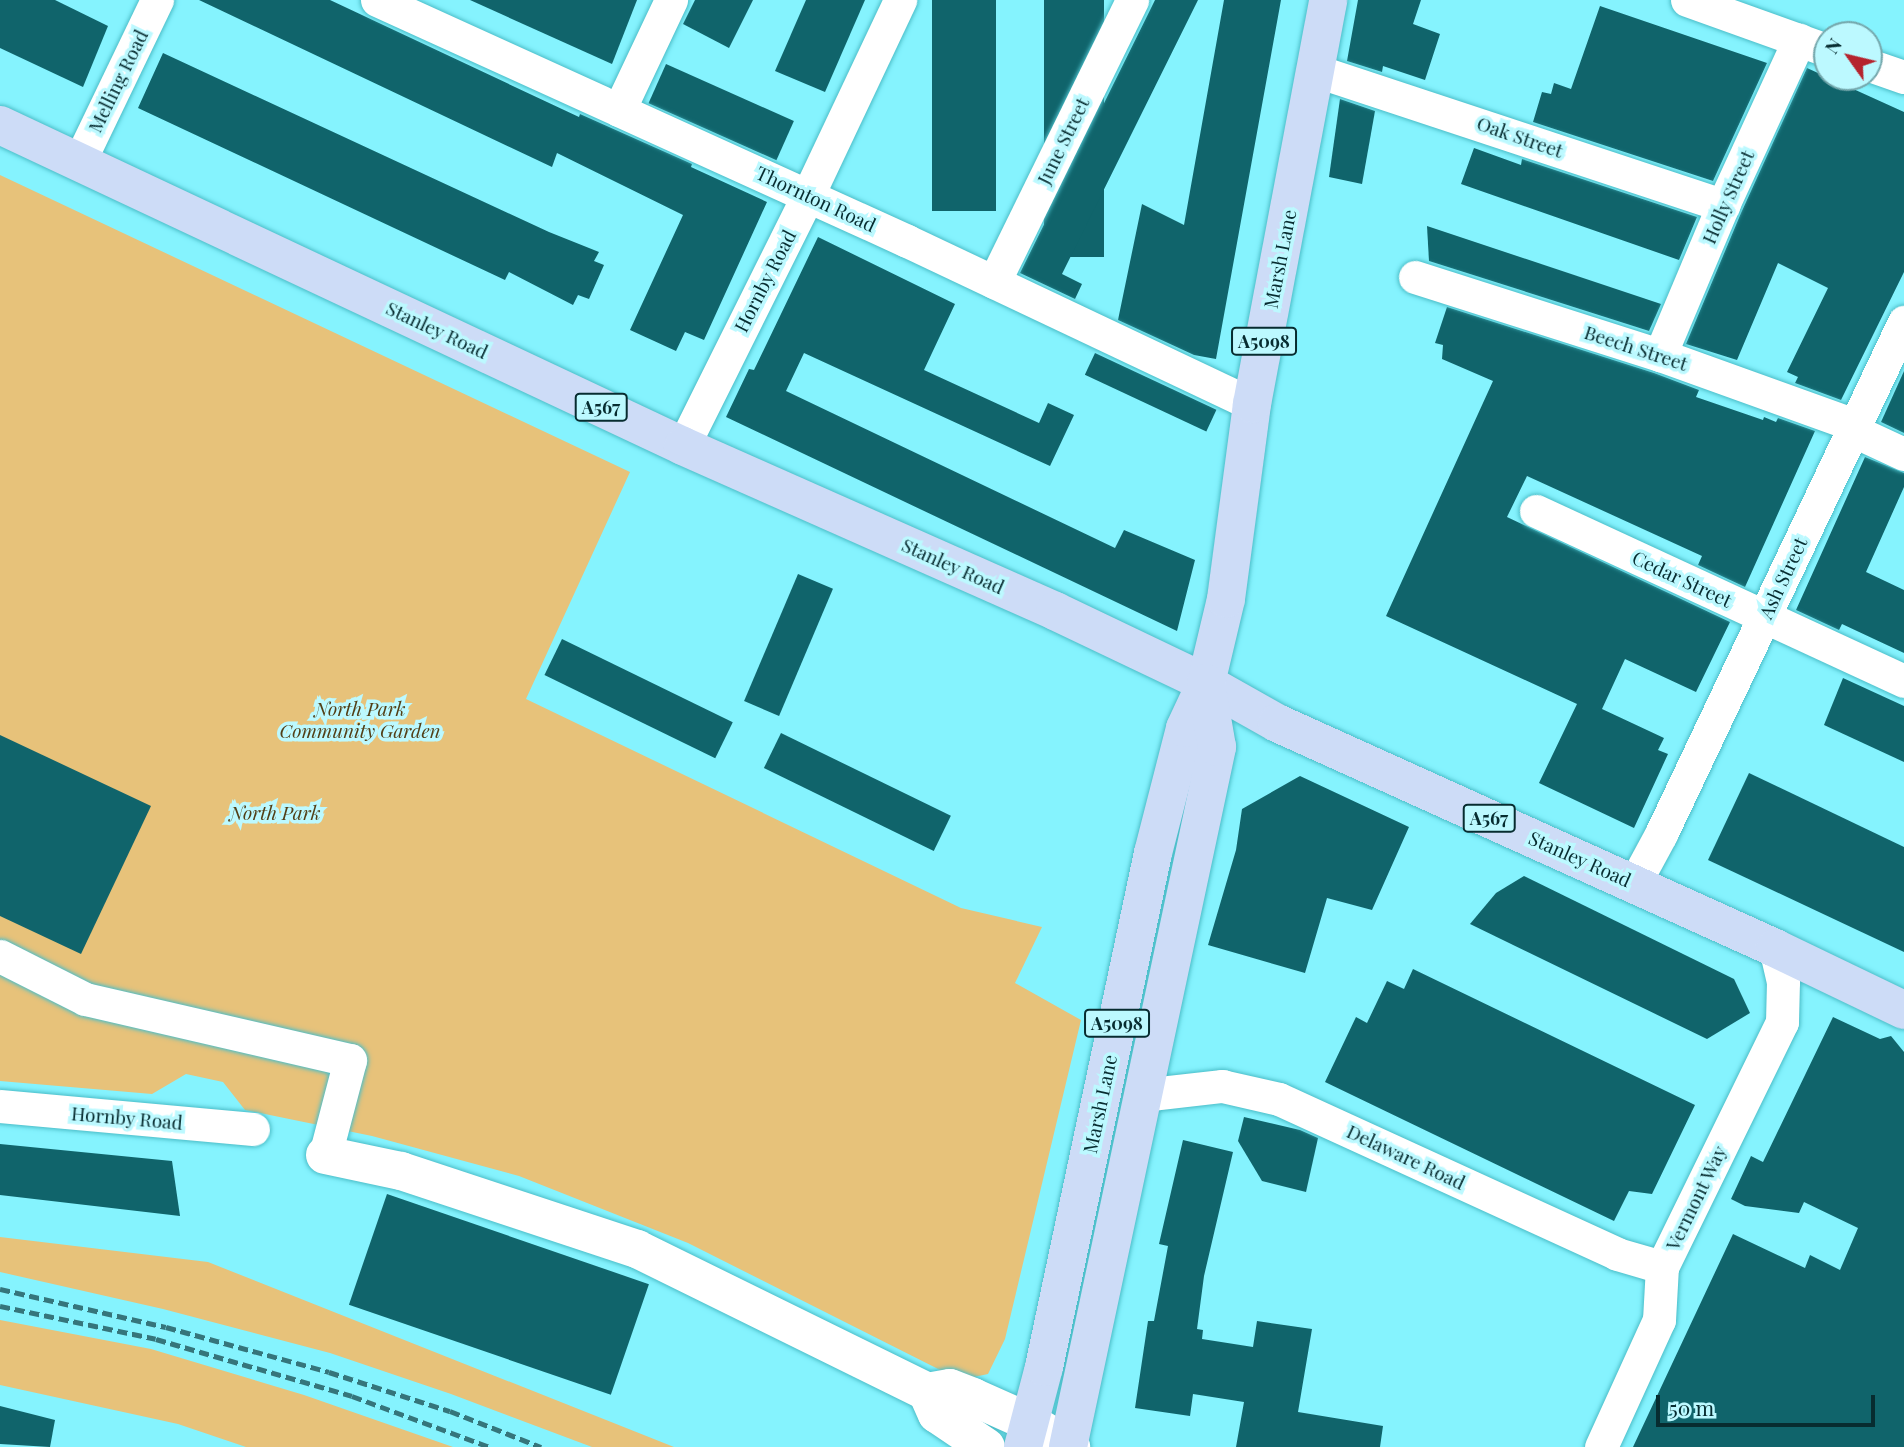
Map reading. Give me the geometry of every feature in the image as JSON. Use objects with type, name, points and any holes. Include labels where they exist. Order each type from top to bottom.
[{"type":"main road","name":"Marsh Lane","points":[[1027,1435],[1153,853],[1185,728],[1206,683],[1231,577],[1252,404],[1317,71],[1328,0]]},
{"type":"main road","name":"Stanley Road","points":[[0,125],[682,446],[954,566],[1206,683],[1277,723],[1775,948],[1904,1010]]},
{"type":"main road","name":"Marsh Lane","points":[[1069,1447],[1217,747],[1206,683]]},
{"type":"street","name":"Melling Road","points":[[79,162],[157,0]]},
{"type":"street","name":"Thornton Road","points":[[377,0],[416,8],[619,110],[808,195],[1252,404]]},
{"type":"street","points":[[619,110],[671,0]]},
{"type":"street","name":"Hornby Road","points":[[682,446],[808,195],[900,0]]},
{"type":"street","name":"June Street","points":[[994,282],[1132,0]]},
{"type":"street","points":[[1687,0],[1813,45]]},
{"type":"street","name":"Holly Street","points":[[1660,355],[1723,205],[1813,45]]},
{"type":"street","points":[[1883,70],[1904,77]]},
{"type":"street","name":"Oak Street","points":[[1317,71],[1723,205]]},
{"type":"street","name":"Beech Street","points":[[1415,277],[1660,355],[1853,428],[1904,454]]},
{"type":"street","name":"Ash Street","points":[[1634,884],[1661,834],[1904,322]]},
{"type":"street","name":"Cedar Street","points":[[1536,511],[1904,681]]},
{"type":"street","name":"Vermont Way","points":[[1601,1447],[1659,1320],[1662,1267],[1782,1022],[1783,982],[1775,948]]},
{"type":"street","points":[[0,956],[85,999],[350,1060],[325,1155],[401,1171],[638,1249],[926,1392],[950,1388],[1027,1435],[1069,1447]]},
{"type":"street","name":"Delaware Road","points":[[1142,1095],[1222,1086],[1279,1099],[1618,1254],[1662,1267]]},
{"type":"street","name":"Hornby Road","points":[[0,1106],[253,1129]]},
{"type":"street","points":[[926,1392],[937,1414],[986,1447]]},
{"type":"green space","name":"North Park","points":[[0,175],[630,472],[526,699],[961,908],[1042,927],[1015,983],[1081,1020],[1005,1339],[988,1374],[960,1380],[688,1243],[519,1176],[372,1136],[245,1110],[223,1082],[186,1074],[152,1094],[0,1081]]},
{"type":"green space","points":[[0,1237],[208,1262],[674,1447],[592,1447],[451,1394],[330,1353],[163,1309],[0,1272]]},
{"type":"green space","points":[[0,1320],[151,1349],[304,1395],[453,1447],[246,1447],[178,1424],[0,1385]]},
{"type":"building","points":[[0,0],[55,0],[108,26],[83,87],[0,48]]},
{"type":"building","points":[[199,0],[330,0],[579,117],[580,114],[692,164],[691,167],[767,202],[704,340],[685,332],[676,351],[630,330],[683,215],[557,153],[552,167]]},
{"type":"building","points":[[470,0],[637,0],[612,64]]},
{"type":"building","points":[[695,0],[753,0],[729,48],[683,24]]},
{"type":"building","points":[[806,0],[865,0],[825,92],[775,71]]},
{"type":"building","points":[[932,0],[996,0],[996,211],[932,211]]},
{"type":"building","points":[[1044,0],[1104,0],[1104,257],[1044,257]]},
{"type":"building","points":[[1155,0],[1198,0],[1062,274],[1082,284],[1075,299],[1020,273]]},
{"type":"building","points":[[1224,0],[1281,0],[1216,359],[1194,355],[1118,320],[1142,204],[1184,225]]},
{"type":"building","points":[[1358,0],[1421,0],[1413,24],[1440,34],[1425,80],[1383,66],[1382,72],[1347,61]]},
{"type":"building","points":[[1600,6],[1767,63],[1713,181],[1533,122],[1542,92],[1551,94],[1554,83],[1571,89]]},
{"type":"building","points":[[163,53],[549,232],[599,252],[594,261],[604,265],[589,299],[578,295],[573,305],[509,272],[505,280],[138,108]]},
{"type":"building","points":[[666,64],[794,121],[776,160],[649,103]]},
{"type":"building","points":[[1807,68],[1813,71],[1813,91],[1858,91],[1904,112],[1904,272],[1841,400],[1795,383],[1798,377],[1787,372],[1828,288],[1778,263],[1737,360],[1686,344],[1741,213]]},
{"type":"building","points":[[1340,99],[1375,111],[1362,184],[1329,177]]},
{"type":"building","points":[[1474,148],[1521,165],[1522,159],[1697,217],[1679,260],[1461,184]]},
{"type":"building","points":[[1427,226],[1661,304],[1649,331],[1429,261]]},
{"type":"building","points":[[818,237],[955,304],[924,370],[1039,423],[1048,403],[1074,415],[1050,466],[804,353],[786,391],[1115,548],[1124,530],[1195,560],[1177,631],[726,417],[749,369],[754,370]]},
{"type":"building","points":[[1447,307],[1654,373],[1699,390],[1696,397],[1763,420],[1764,417],[1776,422],[1778,418],[1815,431],[1745,587],[1698,565],[1702,556],[1527,476],[1507,517],[1730,622],[1696,692],[1625,659],[1602,709],[1664,738],[1658,750],[1668,754],[1634,828],[1539,783],[1577,704],[1386,616],[1493,381],[1442,359],[1443,345],[1435,343]]},
{"type":"building","points":[[1095,353],[1216,410],[1206,431],[1085,375]]},
{"type":"building","points":[[1904,371],[1904,433],[1881,422]]},
{"type":"building","points":[[1865,457],[1904,473],[1904,487],[1866,572],[1904,590],[1904,653],[1842,624],[1839,630],[1796,610]]},
{"type":"building","points":[[798,574],[833,589],[779,716],[744,701]]},
{"type":"building","points":[[562,639],[733,722],[715,758],[544,675]]},
{"type":"building","points":[[1843,678],[1904,706],[1904,762],[1824,725]]},
{"type":"building","points":[[781,733],[951,816],[934,851],[764,768]]},
{"type":"building","points":[[0,735],[151,806],[81,954],[0,916]]},
{"type":"building","points":[[1749,773],[1904,847],[1904,952],[1708,860]]},
{"type":"building","points":[[1300,776],[1409,827],[1372,910],[1327,898],[1305,973],[1208,945],[1236,850],[1242,809]]},
{"type":"building","points":[[1524,876],[1734,979],[1750,1013],[1707,1039],[1470,924],[1496,893]]},
{"type":"building","points":[[1413,969],[1695,1105],[1652,1194],[1629,1191],[1614,1221],[1325,1082],[1356,1017],[1367,1023],[1387,981],[1404,989]]},
{"type":"building","points":[[1833,1017],[1880,1039],[1891,1036],[1904,1052],[1904,1447],[1633,1447],[1733,1234],[1805,1268],[1810,1255],[1840,1270],[1858,1228],[1804,1202],[1799,1213],[1745,1206],[1731,1199],[1751,1156],[1763,1162]]},
{"type":"building","points":[[1244,1117],[1300,1130],[1318,1138],[1306,1192],[1262,1181],[1238,1141]]},
{"type":"building","points":[[1183,1140],[1233,1152],[1204,1276],[1197,1329],[1203,1330],[1202,1339],[1253,1347],[1257,1321],[1312,1329],[1298,1412],[1383,1426],[1380,1447],[1236,1447],[1244,1402],[1193,1394],[1190,1416],[1135,1408],[1148,1321],[1154,1321],[1168,1246],[1159,1244]]},
{"type":"building","points":[[0,1144],[172,1161],[180,1216],[0,1195]]},
{"type":"building","points":[[387,1194],[649,1284],[611,1395],[349,1305]]},
{"type":"building","points":[[0,1406],[55,1420],[50,1447],[0,1444]]},
{"type":"railway","points":[[0,1289],[166,1327],[329,1372],[450,1411],[541,1447]]},
{"type":"railway","points":[[0,1306],[156,1339],[352,1396],[490,1447]]},
{"type":"park label","name":"North Park Community Garden","points":[[360,720]]}]
